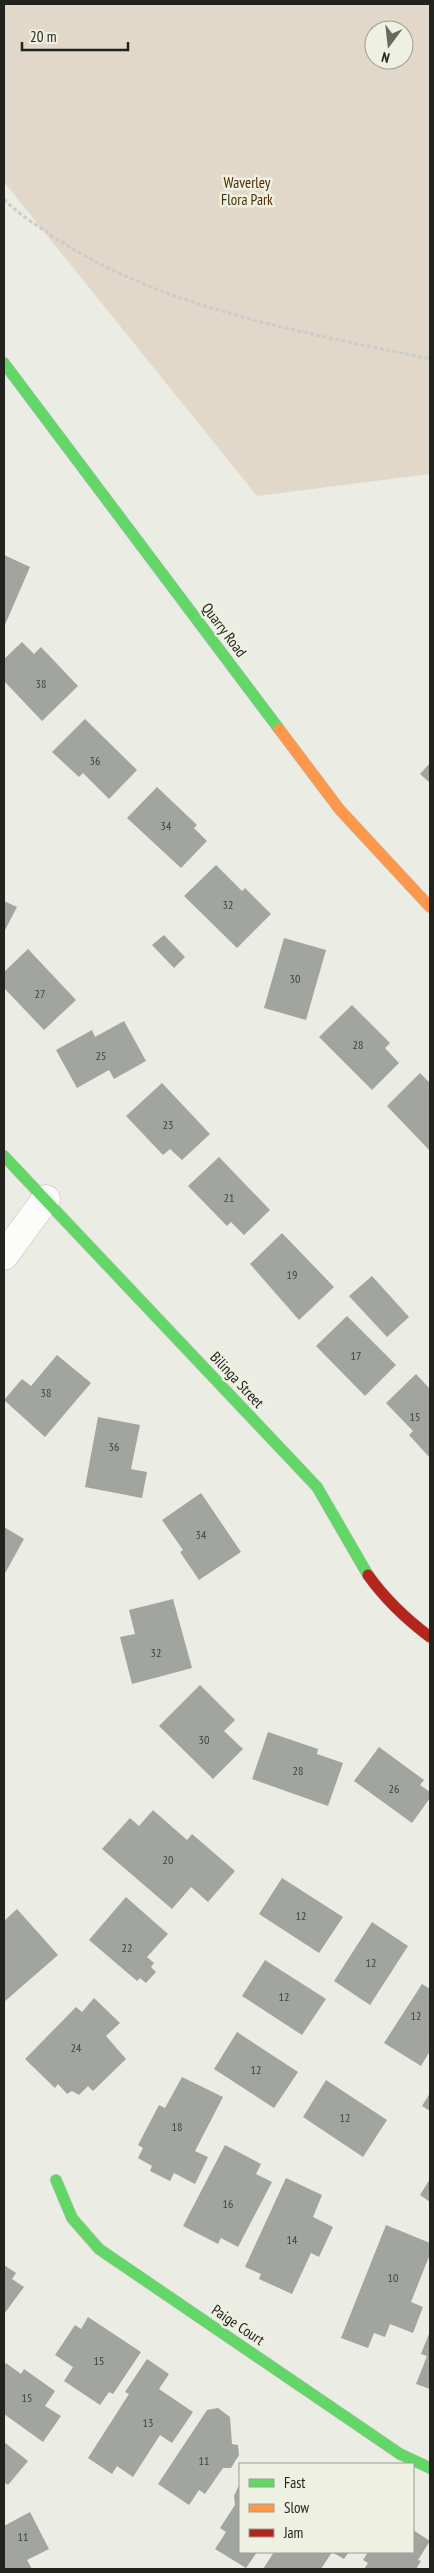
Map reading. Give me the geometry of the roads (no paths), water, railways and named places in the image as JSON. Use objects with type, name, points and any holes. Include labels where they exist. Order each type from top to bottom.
[{"type":"street","name":"Quarry Road","points":[[4,363],[340,810],[430,907]]},
{"type":"street","name":"Bilinga Street","points":[[4,1156],[317,1487],[341,1524],[359,1560],[380,1593],[411,1623],[430,1637]]},
{"type":"street","points":[[4,1256],[46,1199]]},
{"type":"street","name":"Paige Court","points":[[56,2180],[66,2210],[78,2230],[99,2249],[400,2454],[430,2468]]},
{"type":"park label","name":"Waverley Flora Park","points":[[247,192]]}]
